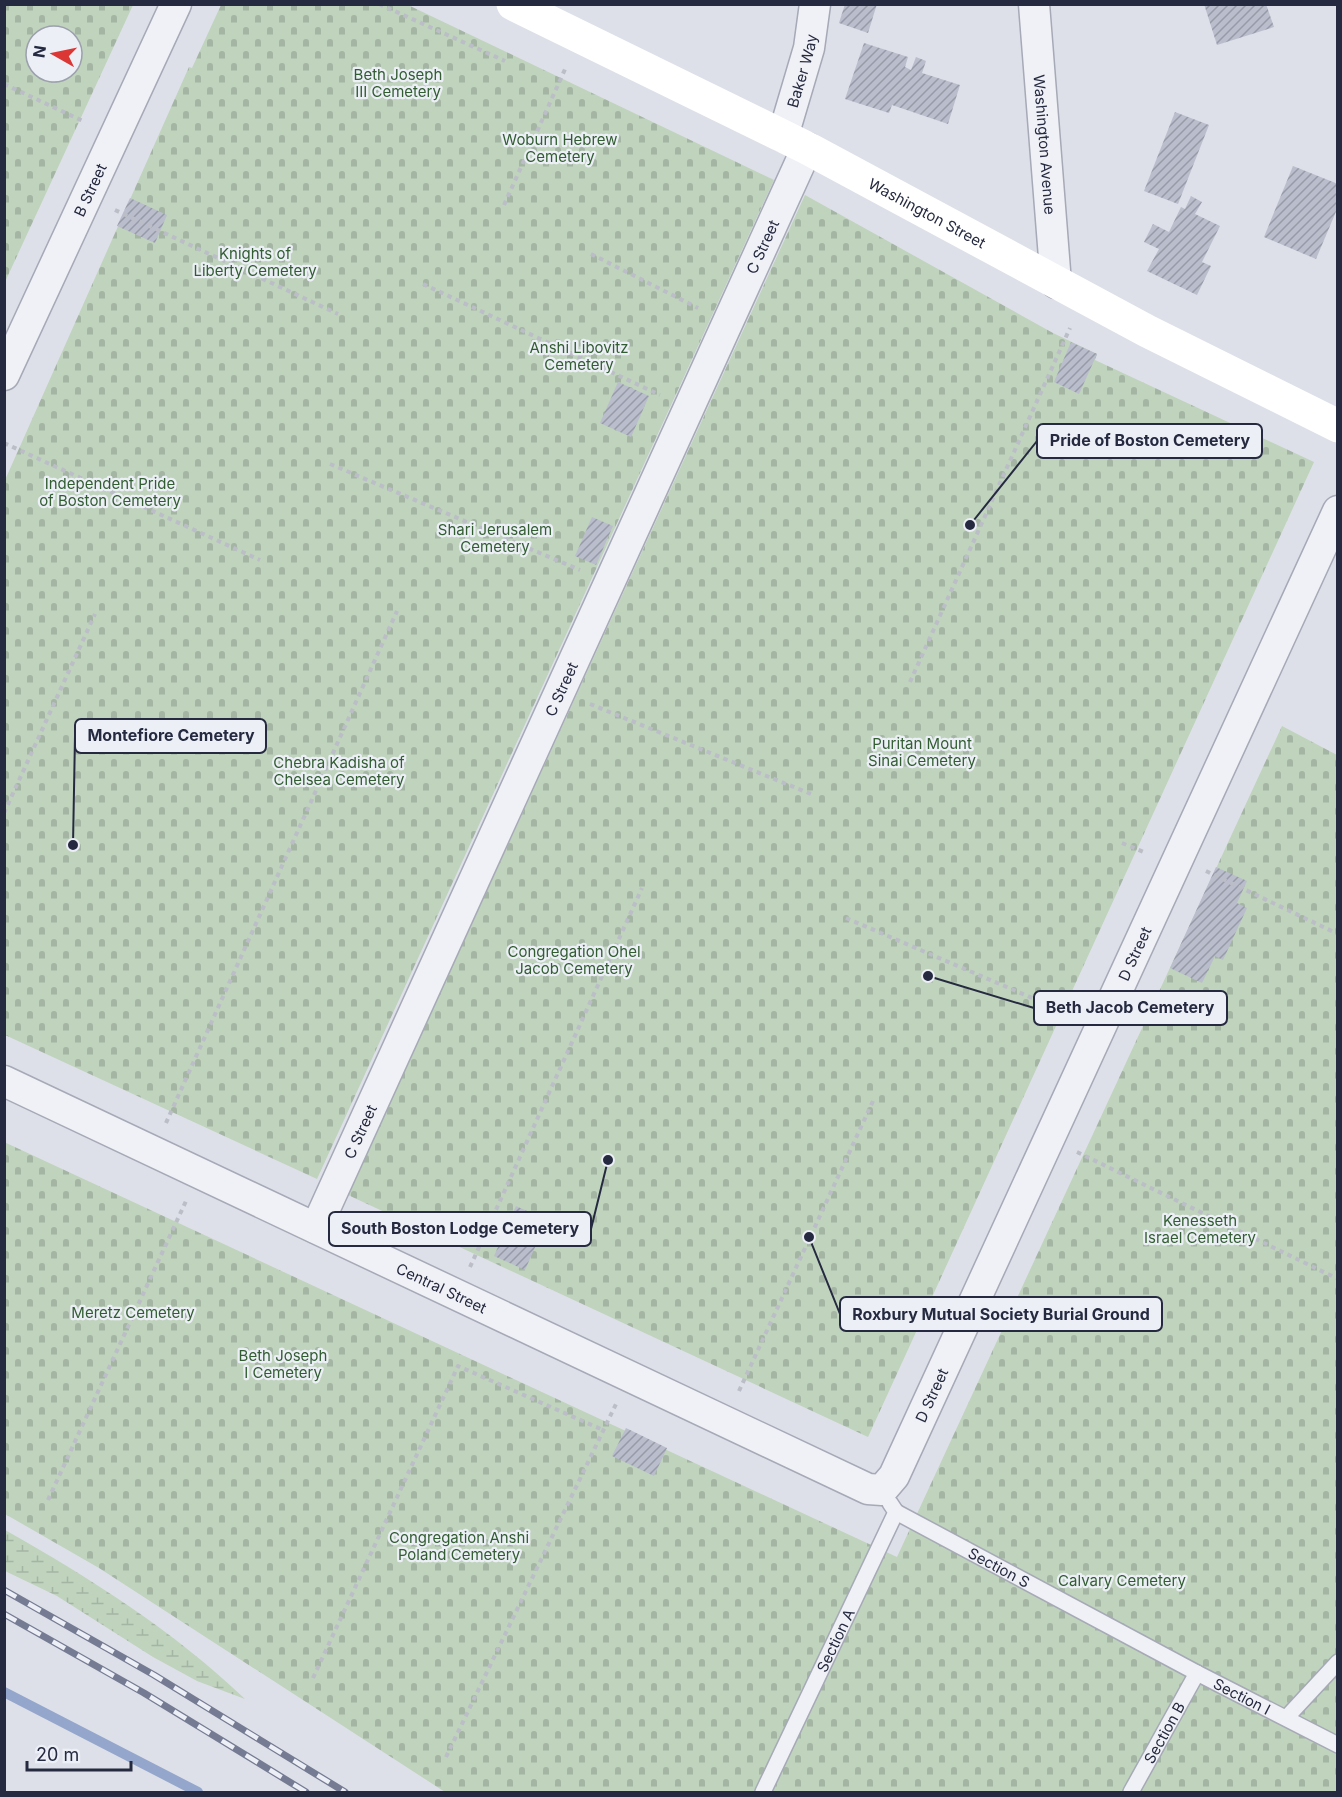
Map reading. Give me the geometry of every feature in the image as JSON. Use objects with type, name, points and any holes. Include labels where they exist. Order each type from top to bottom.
[{"type":"main road","name":"Washington Street","points":[[513,4],[795,142],[1070,290],[1338,426]]},
{"type":"street","name":"B Street","points":[[4,375],[176,4]]},
{"type":"street","name":"Baker Way","points":[[795,142],[815,4]]},
{"type":"street","name":"Washington Avenue","points":[[1034,4],[1070,290]]},
{"type":"street","name":"C Street","points":[[316,1228],[688,407],[795,142]]},
{"type":"street","name":"D Street","points":[[889,1501],[894,1476],[1338,511]]},
{"type":"street","name":"Central Street","points":[[4,1081],[868,1489],[889,1501]]},
{"type":"lane","name":"Section S","points":[[889,1501],[1197,1673]]},
{"type":"lane","name":"Section A","points":[[763,1792],[889,1501]]},
{"type":"lane","points":[[1287,1717],[1338,1662]]},
{"type":"lane","name":"Section I","points":[[1197,1673],[1338,1745]]},
{"type":"lane","name":"Section B","points":[[1131,1792],[1197,1673]]},
{"type":"path","points":[[379,4],[505,62]]},
{"type":"path","points":[[504,205],[580,37]]},
{"type":"path","points":[[4,84],[116,136]]},
{"type":"path","points":[[87,196],[338,314]]},
{"type":"path","points":[[591,254],[708,313]]},
{"type":"path","points":[[423,284],[688,407]]},
{"type":"path","points":[[910,682],[1070,290]]},
{"type":"path","points":[[4,443],[260,560]]},
{"type":"path","points":[[330,464],[609,582]]},
{"type":"path","points":[[154,1151],[397,611]]},
{"type":"path","points":[[4,813],[95,614]]},
{"type":"path","points":[[559,691],[811,794]]},
{"type":"path","points":[[1179,857],[1338,934]]},
{"type":"path","points":[[457,1295],[642,888]]},
{"type":"path","points":[[846,918],[1101,1027]]},
{"type":"path","points":[[724,1422],[873,1101]]},
{"type":"path","points":[[1050,1138],[1338,1279]]},
{"type":"path","points":[[48,1500],[200,1173]]},
{"type":"path","points":[[313,1678],[458,1366],[603,1430]]},
{"type":"path","points":[[446,1757],[629,1376]]},
{"type":"green space","points":[[4,5],[133,5],[5,282]]},
{"type":"green space","points":[[221,5],[408,5],[774,180],[317,1179],[5,1035],[5,480],[189,67],[192,68]]},
{"type":"green space","points":[[805,195],[1053,333],[1097,354],[1095,360],[1314,462],[868,1437],[348,1195]]},
{"type":"green space","points":[[1282,726],[1337,755],[1337,1792],[445,1792],[99,1568],[5,1514],[4,1142],[897,1557]]},
{"type":"green space","points":[[5,1530],[100,1587],[160,1628],[218,1674],[245,1699],[197,1681],[153,1657],[57,1596],[5,1571]]},
{"type":"building","points":[[845,4],[877,4],[868,33],[839,23]]},
{"type":"building","points":[[1204,4],[1266,4],[1274,27],[1217,45]]},
{"type":"building","points":[[864,43],[908,57],[905,67],[911,70],[916,57],[926,61],[922,73],[960,85],[948,124],[892,105],[889,113],[845,99]]},
{"type":"building","points":[[1175,112],[1209,125],[1178,204],[1144,191]]},
{"type":"building","points":[[1293,166],[1338,184],[1338,207],[1316,259],[1264,237]]},
{"type":"building","points":[[1191,196],[1202,202],[1195,214],[1220,226],[1202,262],[1211,266],[1197,295],[1147,271],[1159,249],[1144,242],[1153,224],[1169,232],[1181,207],[1185,209]]},
{"type":"building","points":[[130,198],[167,215],[155,243],[117,226]]},
{"type":"building","points":[[1071,342],[1097,354],[1079,394],[1054,382]]},
{"type":"building","points":[[618,382],[649,396],[631,437],[600,423]]},
{"type":"building","points":[[592,517],[613,526],[596,565],[575,556]]},
{"type":"building","points":[[1216,867],[1247,881],[1237,903],[1247,908],[1223,960],[1215,956],[1202,983],[1170,968]]},
{"type":"building","points":[[516,1206],[547,1220],[525,1270],[494,1256]]},
{"type":"building","points":[[626,1428],[667,1448],[654,1476],[612,1456]]},
{"type":"waterway","points":[[4,1692],[198,1792]]},
{"type":"railway","points":[[4,1590],[154,1675],[345,1792]]},
{"type":"railway","points":[[4,1614],[144,1693],[306,1792]]},
{"type":"place","name":"Pride of Boston Cemetery","points":[[970,525]]},
{"type":"place","name":"Montefiore Cemetery","points":[[73,845]]},
{"type":"place","name":"Beth Jacob Cemetery","points":[[928,976]]},
{"type":"place","name":"South Boston Lodge Cemetery","points":[[608,1160]]},
{"type":"place","name":"Roxbury Mutual Society Burial Ground","points":[[809,1237]]},
{"type":"park label","name":"Beth Joseph III Cemetery","points":[[398,82]]},
{"type":"park label","name":"Woburn Hebrew Cemetery","points":[[560,148]]},
{"type":"park label","name":"Knights of Liberty Cemetery","points":[[255,262]]},
{"type":"park label","name":"Anshi Libovitz Cemetery","points":[[579,356]]},
{"type":"park label","name":"Independent Pride of Boston Cemetery","points":[[110,492]]},
{"type":"park label","name":"Shari Jerusalem Cemetery","points":[[495,538]]},
{"type":"park label","name":"Puritan Mount Sinai Cemetery","points":[[922,752]]},
{"type":"park label","name":"Chebra Kadisha of Chelsea Cemetery","points":[[339,770]]},
{"type":"park label","name":"Congregation Ohel Jacob Cemetery","points":[[574,960]]},
{"type":"park label","name":"Kenesseth Israel Cemetery","points":[[1200,1228]]},
{"type":"park label","name":"Meretz Cemetery","points":[[133,1312]]},
{"type":"park label","name":"Beth Joseph I Cemetery","points":[[283,1364]]},
{"type":"park label","name":"Congregation Anshi Poland Cemetery","points":[[459,1546]]},
{"type":"park label","name":"Calvary Cemetery","points":[[1122,1580]]}]
